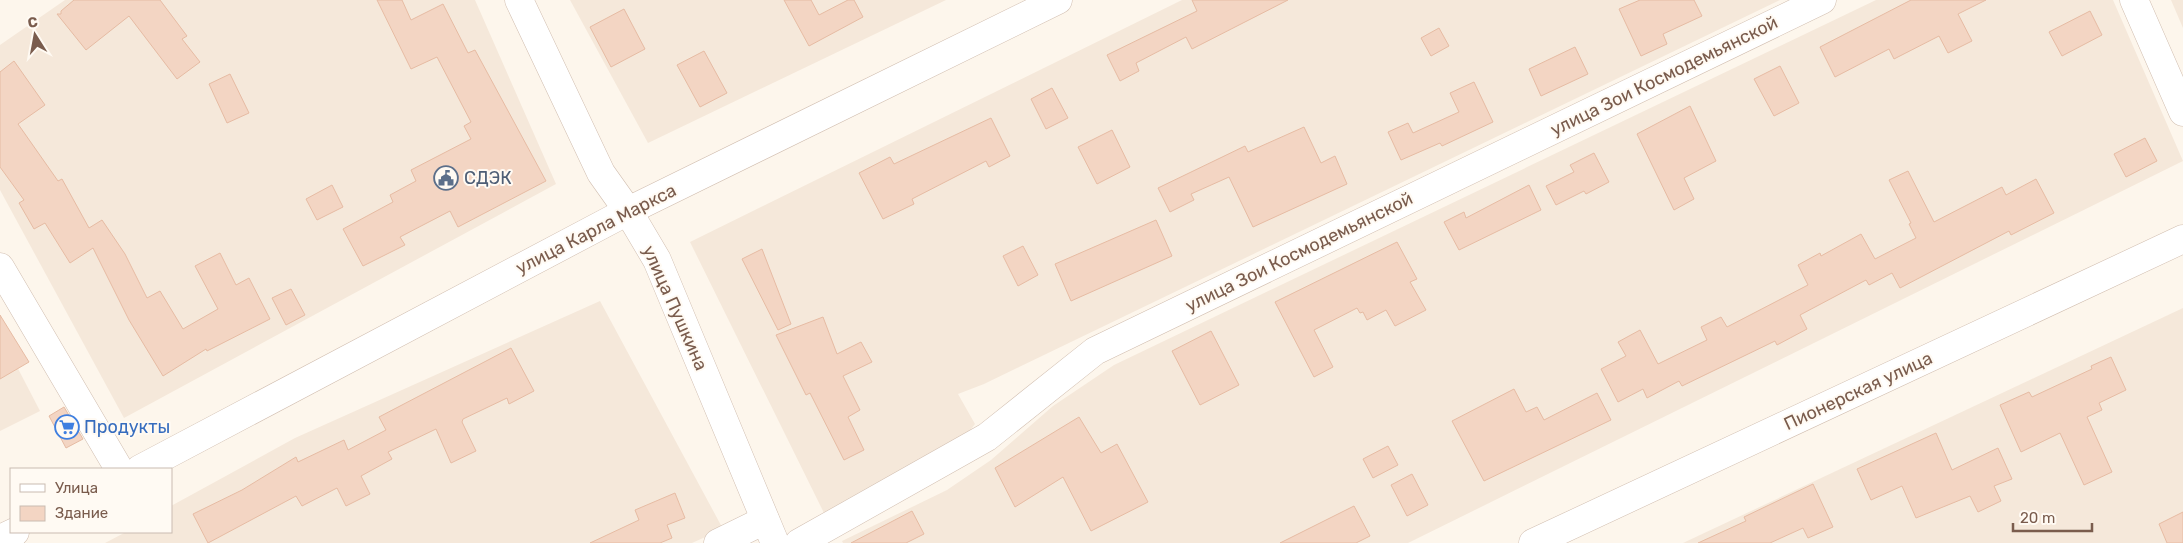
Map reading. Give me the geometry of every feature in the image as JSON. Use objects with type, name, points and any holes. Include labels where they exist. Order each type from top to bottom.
[{"type":"street","name":"улица Пушкина","points":[[519,0],[601,173],[628,211],[657,260],[770,531]]},
{"type":"street","name":"улица Карла Маркса","points":[[142,468],[628,211],[1058,0]]},
{"type":"street","name":"улица Зои Космодемьянской","points":[[799,543],[987,437],[1095,351],[1822,0]]},
{"type":"street","points":[[2134,0],[2183,112]]},
{"type":"street","name":"Пионерская улица","points":[[1533,543],[2183,238]]},
{"type":"street","points":[[0,267],[118,468]]},
{"type":"street","points":[[718,543],[770,531]]},
{"type":"street","points":[[0,539],[13,533]]},
{"type":"shaded area","points":[[65,0],[475,0],[556,184],[124,418],[0,190],[0,45]]},
{"type":"shaded area","points":[[570,0],[946,0],[648,143]]},
{"type":"shaded area","points":[[1182,0],[1780,0],[984,384],[958,394],[975,424],[965,437],[825,515],[690,242]]},
{"type":"shaded area","points":[[1876,0],[2113,0],[2183,161],[1408,543],[843,543],[842,541],[947,490],[991,460],[1053,406],[1114,365]]},
{"type":"shaded area","points":[[2171,0],[2183,0],[2183,28]]},
{"type":"shaded area","points":[[600,301],[723,529],[692,543],[105,543],[124,533],[172,533],[172,505],[295,438]]},
{"type":"shaded area","points":[[2183,308],[2183,543],[1683,543]]},
{"type":"shaded area","points":[[0,334],[40,411],[0,431]]},
{"type":"building","points":[[74,0],[160,0],[187,36],[182,39],[200,62],[177,79],[129,16],[86,50],[57,14],[61,14],[61,11]]},
{"type":"building","points":[[377,0],[402,0],[411,20],[443,4],[468,53],[475,50],[546,181],[458,227],[450,211],[400,237],[405,245],[363,266],[343,229],[393,202],[390,195],[416,181],[411,170],[471,139],[464,126],[471,122],[437,57],[411,69]]},
{"type":"building","points":[[784,0],[811,0],[819,15],[848,0],[854,0],[863,17],[809,46]]},
{"type":"building","points":[[1192,0],[1288,0],[1192,49],[1186,37],[1136,63],[1139,71],[1120,81],[1107,55],[1197,11]]},
{"type":"building","points":[[1640,0],[1694,0],[1702,16],[1663,34],[1667,44],[1641,56],[1619,9]]},
{"type":"building","points":[[1911,0],[1986,0],[1958,14],[1972,41],[1948,53],[1939,36],[1894,59],[1889,49],[1835,77],[1820,47]]},
{"type":"building","points":[[624,9],[645,49],[611,67],[590,27]]},
{"type":"building","points":[[2090,11],[2102,35],[2062,56],[2049,32]]},
{"type":"building","points":[[1439,28],[1449,46],[1431,56],[1421,38]]},
{"type":"building","points":[[1575,47],[1588,74],[1541,96],[1529,69]]},
{"type":"building","points":[[704,51],[727,93],[700,107],[677,65]]},
{"type":"building","points":[[14,61],[45,105],[18,124],[58,181],[62,179],[89,228],[102,220],[125,254],[147,298],[160,291],[183,329],[218,309],[195,266],[220,253],[236,285],[249,278],[270,319],[207,351],[206,349],[163,376],[129,320],[93,248],[70,263],[45,223],[34,229],[19,203],[24,200],[0,167],[0,72]]},
{"type":"building","points":[[1780,66],[1799,103],[1774,116],[1754,79]]},
{"type":"building","points":[[230,74],[249,113],[227,123],[209,84]]},
{"type":"building","points":[[1474,82],[1493,122],[1442,146],[1440,143],[1401,160],[1388,132],[1408,123],[1413,133],[1459,112],[1450,93]]},
{"type":"building","points":[[1052,88],[1068,118],[1046,129],[1031,99]]},
{"type":"building","points":[[1690,106],[1716,161],[1684,178],[1694,199],[1674,210],[1637,134]]},
{"type":"building","points":[[991,118],[1010,156],[989,167],[986,161],[912,199],[914,204],[883,219],[859,173],[890,157],[894,164]]},
{"type":"building","points":[[1304,127],[1321,163],[1335,156],[1347,184],[1253,227],[1229,177],[1191,194],[1194,200],[1170,212],[1158,188],[1245,146],[1248,152]]},
{"type":"building","points":[[1112,130],[1130,167],[1097,184],[1078,147]]},
{"type":"building","points":[[2145,138],[2157,161],[2126,177],[2114,154]]},
{"type":"building","points":[[1594,153],[1609,182],[1586,194],[1584,191],[1556,205],[1546,186],[1574,172],[1570,165]]},
{"type":"building","points":[[1908,171],[1934,222],[2002,187],[2006,195],[2036,179],[2054,213],[2011,235],[2009,231],[1900,288],[1892,273],[1869,285],[1866,280],[1800,315],[1807,329],[1777,345],[1775,341],[1682,386],[1679,381],[1647,398],[1643,389],[1618,402],[1601,369],[1626,356],[1618,342],[1640,330],[1658,364],[1707,340],[1701,327],[1721,317],[1727,327],[1808,285],[1798,265],[1820,253],[1821,256],[1861,234],[1875,259],[1916,238],[1909,224],[1911,223],[1889,180]]},
{"type":"building","points":[[332,185],[343,207],[317,220],[306,199]]},
{"type":"building","points":[[1529,185],[1541,210],[1459,250],[1444,222],[1464,212],[1466,218]]},
{"type":"building","points":[[1156,220],[1172,256],[1071,301],[1055,264]]},
{"type":"building","points":[[1397,242],[1417,279],[1410,282],[1426,310],[1395,326],[1386,310],[1367,320],[1363,312],[1360,313],[1357,308],[1314,330],[1333,367],[1314,377],[1275,302]]},
{"type":"building","points":[[1023,246],[1038,275],[1018,286],[1003,256]]},
{"type":"building","points":[[762,249],[791,324],[778,330],[742,259]]},
{"type":"building","points":[[291,289],[305,315],[286,325],[272,298]]},
{"type":"building","points":[[0,315],[29,362],[0,379]]},
{"type":"building","points":[[823,317],[837,354],[861,342],[872,362],[843,376],[860,410],[848,417],[864,450],[844,460],[810,393],[806,395],[776,335]]},
{"type":"building","points":[[1211,331],[1239,385],[1200,405],[1172,351]]},
{"type":"building","points":[[511,348],[534,391],[509,404],[507,398],[463,419],[462,422],[476,451],[451,463],[436,429],[388,452],[392,459],[361,476],[370,494],[346,506],[337,488],[302,506],[296,496],[208,543],[193,514],[242,490],[296,457],[298,462],[344,440],[348,450],[386,430],[379,417]]},
{"type":"building","points":[[2111,357],[2126,390],[2099,403],[2102,410],[2087,417],[2112,472],[2084,485],[2060,433],[2021,452],[2000,405],[2029,392],[2032,397],[2092,369],[2091,366]]},
{"type":"building","points":[[1514,389],[1526,412],[1537,407],[1544,420],[1597,393],[1611,420],[1484,481],[1452,421]]},
{"type":"building","name":"Продукты","points":[[64,407],[83,439],[66,448],[49,416]]},
{"type":"building","points":[[1079,417],[1101,453],[1117,444],[1148,502],[1091,531],[1063,477],[1015,507],[995,468]]},
{"type":"building","points":[[1936,433],[1952,470],[1998,448],[2012,479],[1994,486],[2001,501],[1978,512],[1970,496],[1916,518],[1902,486],[1871,500],[1857,469]]},
{"type":"building","points":[[1388,446],[1398,465],[1373,478],[1363,459]]},
{"type":"building","points":[[1412,474],[1428,505],[1407,516],[1391,485]]},
{"type":"building","points":[[1813,484],[1833,527],[1808,538],[1803,528],[1770,543],[1698,543],[1746,521],[1744,517]]},
{"type":"building","points":[[675,493],[685,518],[667,525],[672,538],[660,543],[590,543],[639,520],[635,510]]},
{"type":"building","points":[[1354,506],[1370,536],[1356,543],[1280,543]]},
{"type":"building","points":[[912,511],[924,534],[906,543],[851,543]]},
{"type":"building","points":[[2183,512],[2183,543],[2167,543],[2159,524]]},
{"type":"place","name":"СДЭК","points":[[446,178]]},
{"type":"place","name":"Продукты","points":[[67,427]]}]
